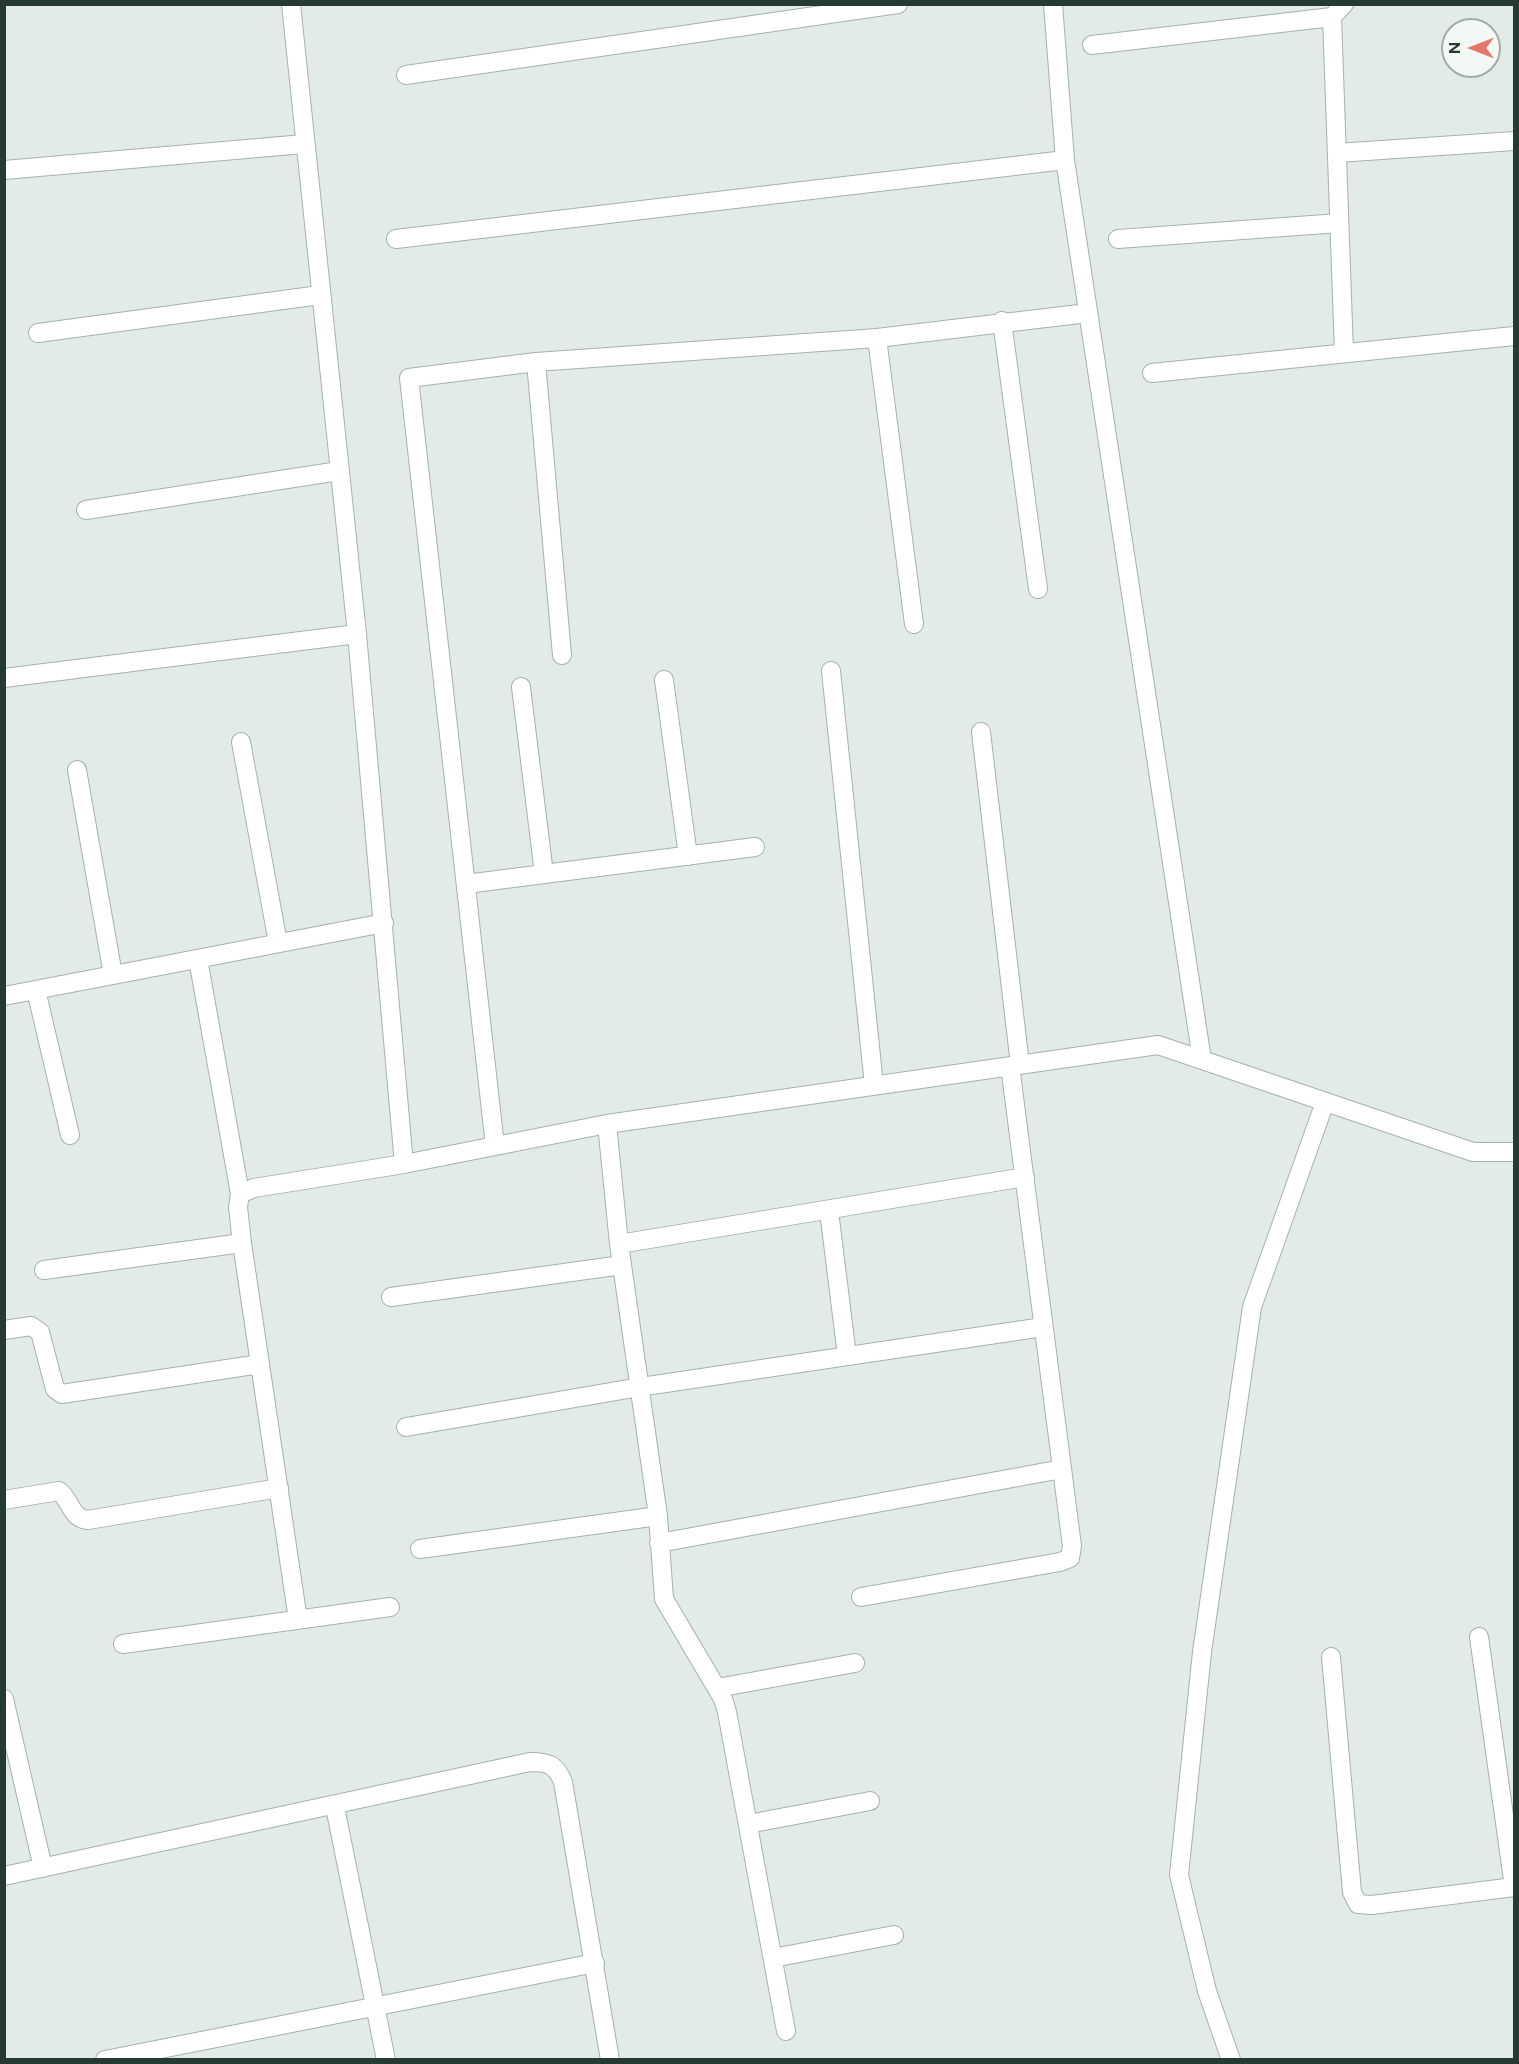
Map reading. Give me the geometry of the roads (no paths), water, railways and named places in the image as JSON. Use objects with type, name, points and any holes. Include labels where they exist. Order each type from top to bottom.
[{"type":"street","points":[[291,4],[357,634],[404,1164]]},
{"type":"street","points":[[406,75],[898,4]]},
{"type":"street","points":[[1053,4],[1065,160],[1202,1060]]},
{"type":"street","points":[[1092,45],[1338,11],[1337,153],[1344,353]]},
{"type":"street","points":[[1337,153],[1515,141]]},
{"type":"street","points":[[6,168],[304,144]]},
{"type":"street","points":[[396,239],[1065,160]]},
{"type":"street","points":[[1118,239],[1340,223]]},
{"type":"street","points":[[38,333],[320,295]]},
{"type":"street","points":[[495,1146],[409,378],[536,362],[877,338],[1002,321],[1088,313]]},
{"type":"street","points":[[1002,321],[1038,589]]},
{"type":"street","points":[[1152,373],[1515,336]]},
{"type":"street","points":[[877,338],[914,624]]},
{"type":"street","points":[[536,362],[562,655]]},
{"type":"street","points":[[86,510],[339,471]]},
{"type":"street","points":[[4,678],[357,634]]},
{"type":"street","points":[[831,671],[874,1085]]},
{"type":"street","points":[[664,680],[688,856]]},
{"type":"street","points":[[521,687],[544,874]]},
{"type":"street","points":[[861,1597],[1060,1562],[1070,1558],[1072,1546],[1024,1177],[1015,1065],[981,732]]},
{"type":"street","points":[[241,742],[278,943]]},
{"type":"street","points":[[77,770],[113,975]]},
{"type":"street","points":[[466,884],[755,847]]},
{"type":"street","points":[[4,996],[384,923]]},
{"type":"street","points":[[198,959],[240,1194],[238,1207],[242,1243],[298,1620]]},
{"type":"street","points":[[36,990],[70,1135]]},
{"type":"street","points":[[240,1194],[254,1188],[404,1164],[607,1124],[1158,1045],[1473,1152],[1515,1152]]},
{"type":"street","points":[[1231,2060],[1207,1991],[1179,1875],[1202,1652],[1252,1307],[1325,1102]]},
{"type":"street","points":[[607,1124],[618,1244],[658,1516],[664,1599],[717,1688],[727,1712],[786,2031]]},
{"type":"street","points":[[618,1244],[1024,1177]]},
{"type":"street","points":[[829,1211],[847,1356]]},
{"type":"street","points":[[44,1270],[242,1243]]},
{"type":"street","points":[[391,1297],[622,1265]]},
{"type":"street","points":[[4,1330],[31,1326],[40,1332],[55,1389],[62,1394],[260,1364]]},
{"type":"street","points":[[406,1427],[640,1387],[1044,1327]]},
{"type":"street","points":[[659,1542],[1062,1469]]},
{"type":"street","points":[[4,1500],[59,1491],[80,1520],[88,1520],[279,1488]]},
{"type":"street","points":[[420,1549],[658,1516]]},
{"type":"street","points":[[123,1644],[390,1607]]},
{"type":"street","points":[[1331,1657],[1352,1892],[1358,1904],[1372,1905],[1514,1887],[1479,1637]]},
{"type":"street","points":[[717,1688],[855,1663]]},
{"type":"street","points":[[4,1699],[42,1868]]},
{"type":"street","points":[[4,1876],[335,1807],[530,1762],[546,1762],[557,1768],[564,1782],[610,2060]]},
{"type":"street","points":[[748,1824],[870,1802]]},
{"type":"street","points":[[335,1807],[386,2060]]},
{"type":"street","points":[[773,1958],[894,1935]]},
{"type":"street","points":[[105,2060],[595,1963]]}]
